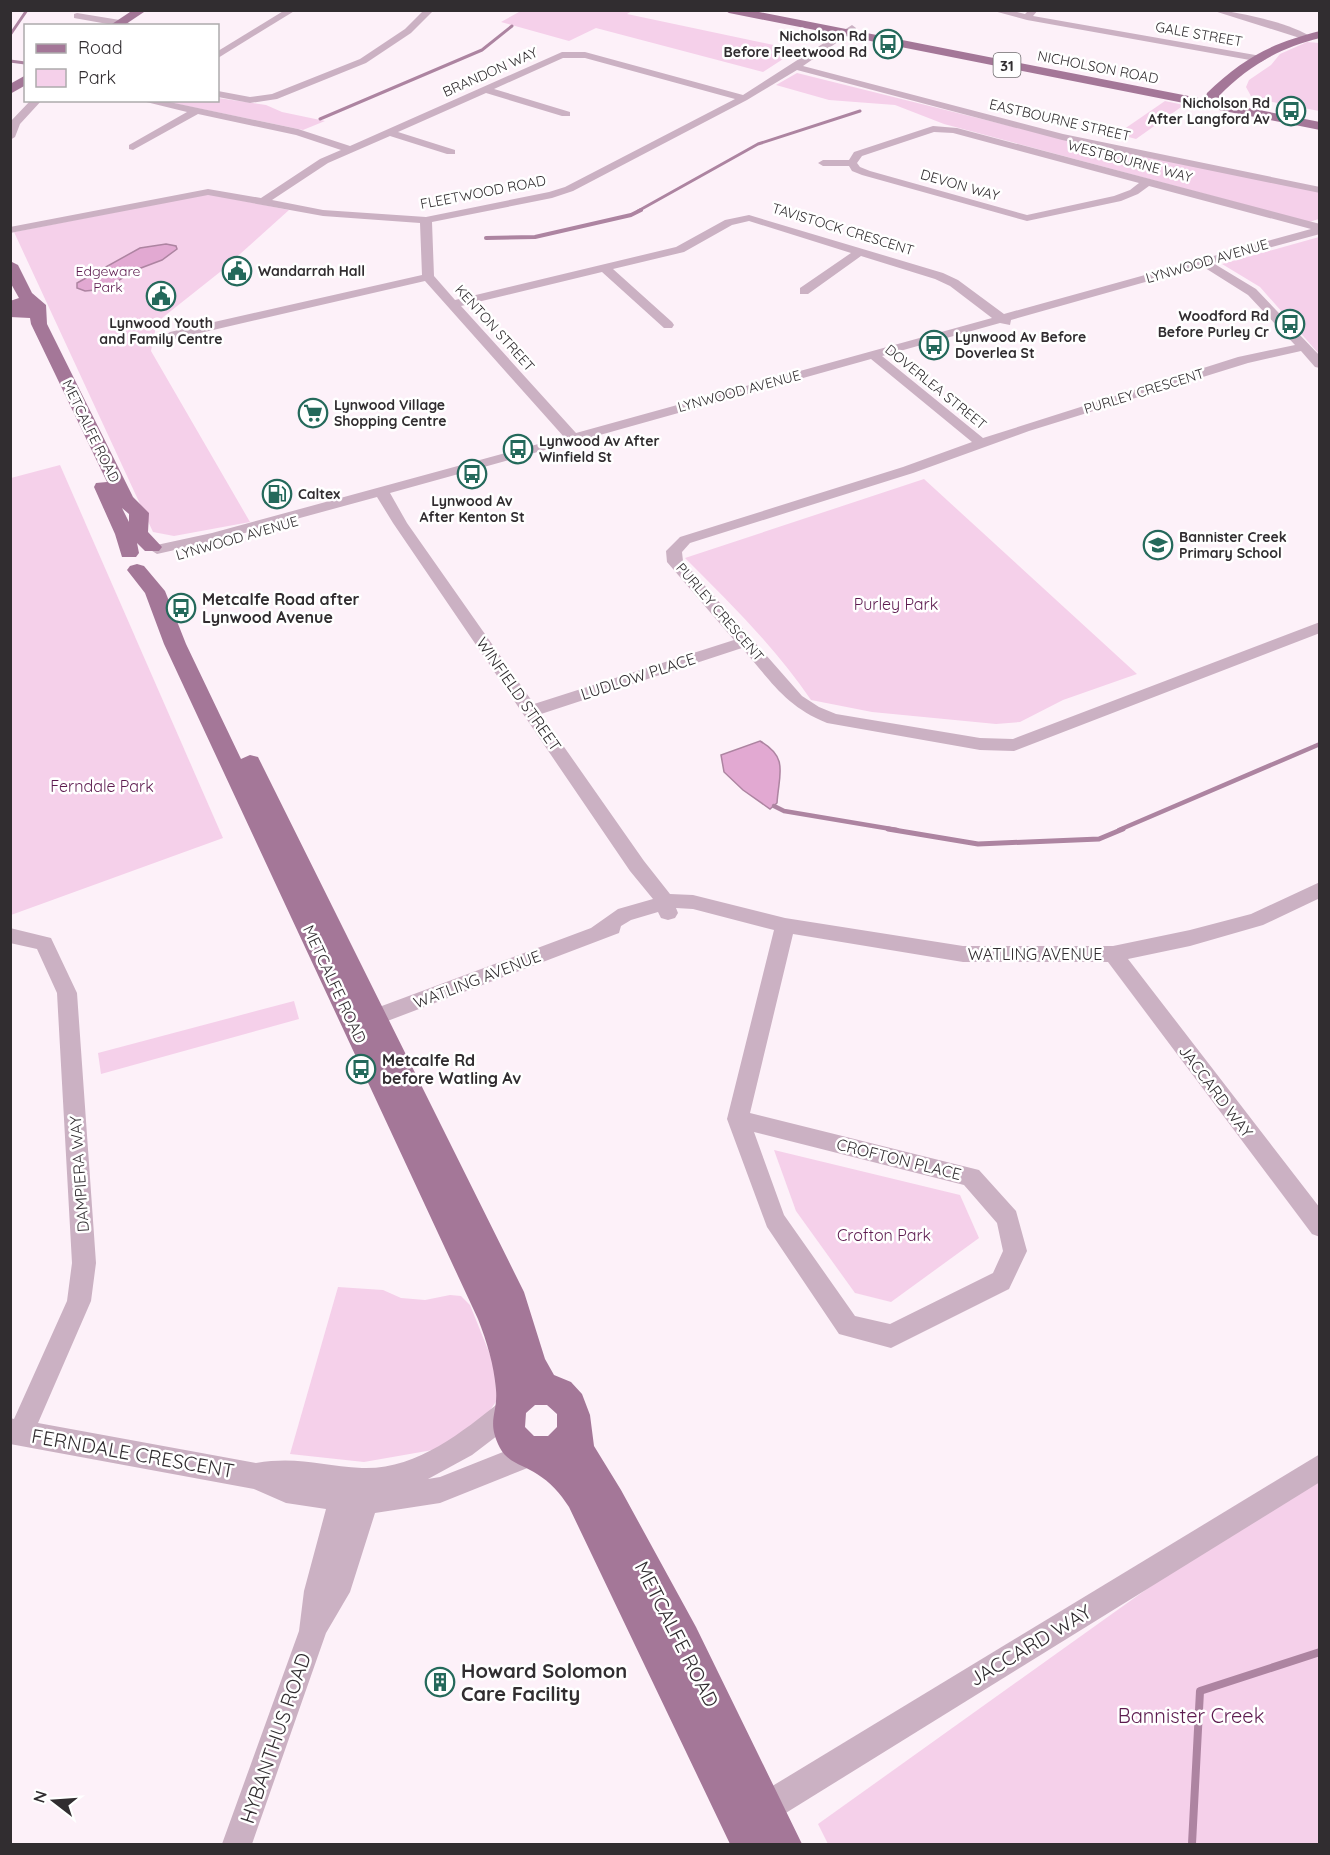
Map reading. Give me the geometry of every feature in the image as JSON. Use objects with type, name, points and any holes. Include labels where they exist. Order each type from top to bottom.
[{"type":"main road","points":[[121,24],[142,10]]},
{"type":"main road","points":[[121,24],[151,10]]},
{"type":"main road","name":"NICHOLSON ROAD","points":[[729,10],[1215,99],[1238,98],[1320,119]]},
{"type":"main road","name":"NICHOLSON ROAD","points":[[761,10],[848,31],[1192,101],[1238,98],[1320,126]]},
{"type":"main road","points":[[1215,99],[1212,96],[1219,89],[1275,46],[1320,34]]},
{"type":"main road","points":[[1192,101],[1238,98],[1257,58]]},
{"type":"main road","points":[[10,84],[24,75]]},
{"type":"main road","points":[[10,90],[24,80]]},
{"type":"main road","name":"METCALFE ROAD","points":[[10,265],[25,295],[34,304],[50,361],[125,534],[149,558],[155,591],[175,644],[364,1022],[513,1302],[527,1358],[534,1374],[544,1388],[558,1392],[572,1407],[578,1452],[609,1502],[682,1640],[751,1825]]},
{"type":"main road","name":"METCALFE ROAD","points":[[11,308],[31,312],[34,304]]},
{"type":"main road","name":"METCALFE ROAD","points":[[11,308],[27,326],[50,361]]},
{"type":"main road","name":"METCALFE ROAD","points":[[364,1022],[504,1344],[513,1377],[512,1408],[508,1424],[514,1443],[559,1468],[575,1485],[586,1504],[606,1551],[751,1825],[782,1845]]},
{"type":"main road","points":[[512,1408],[530,1391],[544,1388]]},
{"type":"main road","points":[[534,1454],[555,1451],[571,1434],[573,1424]]},
{"type":"street","points":[[219,54],[292,10]]},
{"type":"street","points":[[219,94],[250,100],[274,97],[368,58],[408,31],[430,10]]},
{"type":"street","name":"GALE STREET","points":[[994,10],[1030,14],[1257,58]]},
{"type":"street","points":[[1215,10],[1269,24],[1303,38]]},
{"type":"street","points":[[77,16],[121,24]]},
{"type":"street","name":"FLEETWOOD ROAD","points":[[11,228],[200,192],[222,193],[323,213],[426,220],[552,195],[569,189],[744,98],[796,67],[848,31]]},
{"type":"street","name":"BRANDON WAY","points":[[264,201],[322,162],[562,55],[585,54],[744,98]]},
{"type":"street","name":"EASTBOURNE STREET","points":[[796,67],[1062,136],[1320,190]]},
{"type":"street","points":[[484,89],[566,114]]},
{"type":"street","points":[[10,137],[15,123],[35,102]]},
{"type":"street","points":[[152,102],[298,132],[349,149]]},
{"type":"street","points":[[133,147],[195,112]]},
{"type":"street","name":"WESTBOURNE WAY","points":[[852,163],[858,154],[933,129],[953,130],[1320,229]]},
{"type":"street","points":[[389,132],[451,152]]},
{"type":"street","points":[[823,163],[852,163]]},
{"type":"street","name":"DEVON WAY","points":[[852,163],[856,169],[1027,218],[1117,199],[1134,192],[1148,181]]},
{"type":"street","name":"TAVISTOCK CRESCENT","points":[[453,304],[680,250],[729,222],[740,219],[757,219],[939,276],[954,283],[1004,320]]},
{"type":"street","points":[[170,336],[428,277],[426,220]]},
{"type":"street","name":"LYNWOOD AVENUE","points":[[1206,264],[1320,229]]},
{"type":"street","name":"LYNWOOD AVENUE","points":[[149,558],[214,537],[375,496],[1206,264],[1320,235]]},
{"type":"street","points":[[804,291],[861,251]]},
{"type":"street","points":[[1206,264],[1252,292],[1320,364]]},
{"type":"street","points":[[605,268],[668,325]]},
{"type":"street","name":"KENTON STREET","points":[[428,277],[573,440]]},
{"type":"street","name":"PURLEY CRESCENT","points":[[1304,346],[1243,360],[981,443],[908,470],[685,540],[674,551],[675,562],[796,700],[813,711],[833,719],[980,744],[1014,745],[1320,627]]},
{"type":"street","name":"DOVERLEA STREET","points":[[874,356],[981,443]]},
{"type":"street","name":"WINFIELD STREET","points":[[375,496],[400,523],[638,866],[641,888],[657,910]]},
{"type":"street","name":"LUDLOW PLACE","points":[[531,711],[745,642]]},
{"type":"street","name":"WATLING AVENUE","points":[[364,1022],[657,910],[742,916],[963,954],[1113,954],[1190,938],[1256,920],[1320,889]]},
{"type":"street","points":[[738,1119],[785,925]]},
{"type":"street","name":"DAMPIERA WAY","points":[[10,935],[44,942],[67,993],[84,1263],[79,1301],[16,1432]]},
{"type":"street","name":"JACCARD WAY","points":[[1113,954],[1320,1227]]},
{"type":"street","name":"CROFTON PLACE","points":[[738,1119],[971,1177],[1008,1218],[1015,1251],[1001,1281],[891,1336],[848,1326],[775,1220],[738,1119]]},
{"type":"street","name":"FERNDALE CRESCENT","points":[[357,1490],[434,1463],[471,1442],[512,1408]]},
{"type":"street","name":"FERNDALE CRESCENT","points":[[16,1432],[256,1476],[286,1490],[440,1490],[534,1454]]},
{"type":"street","name":"JACCARD WAY","points":[[751,1825],[1320,1467]]},
{"type":"street","name":"HYBANTHUS ROAD","points":[[237,1845],[313,1631],[336,1592],[357,1490]]},
{"type":"green space","points":[[515,11],[632,11],[627,14],[797,50],[763,72],[596,28],[569,41],[501,22],[519,12]]},
{"type":"green space","points":[[1307,42],[1319,43],[1319,111],[1252,98],[1246,87],[1249,80],[1271,65],[1280,54]]},
{"type":"green space","points":[[797,73],[1014,127],[1319,191],[1319,219],[1309,222],[944,124],[895,105],[829,100],[776,85]]},
{"type":"green space","points":[[219,98],[266,105],[282,112],[325,121],[303,130],[168,102],[219,102]]},
{"type":"green space","points":[[1165,101],[1184,105],[1136,139],[1117,134]]},
{"type":"green space","name":"Edgeware Park","points":[[208,194],[289,210],[220,272],[157,322],[151,351],[250,522],[174,536],[153,532],[14,232]]},
{"type":"green space","points":[[1320,237],[1319,354],[1260,287],[1222,264]]},
{"type":"green space","name":"Ferndale Park","points":[[60,465],[223,838],[11,915],[11,478]]},
{"type":"green space","name":"Purley Park","points":[[924,479],[1137,674],[1063,700],[1020,722],[996,724],[872,712],[811,700],[767,644],[685,558]]},
{"type":"green space","points":[[294,1001],[299,1019],[101,1074],[98,1053]]},
{"type":"green space","name":"Crofton Park","points":[[774,1150],[960,1195],[979,1238],[891,1302],[855,1293],[796,1211]]},
{"type":"green space","points":[[338,1287],[383,1290],[401,1298],[425,1300],[450,1295],[461,1296],[470,1305],[493,1362],[497,1400],[489,1412],[444,1448],[364,1462],[290,1454]]},
{"type":"green space","name":"Bannister Creek","points":[[1319,1466],[1319,1844],[828,1844],[818,1824]]},
{"type":"shaded area","points":[[166,244],[176,246],[177,249],[162,260],[133,271],[106,289],[85,291],[77,288],[77,283],[140,248]]},
{"type":"shaded area","points":[[760,741],[769,747],[779,760],[777,803],[770,809],[743,790],[724,772],[721,755]]},
{"type":"waterway","points":[[10,35],[27,10]]},
{"type":"waterway","points":[[320,119],[482,50],[512,26]]},
{"type":"waterway","points":[[10,61],[24,63]]},
{"type":"waterway","points":[[638,211],[758,144],[860,111]]},
{"type":"waterway","points":[[486,238],[535,237],[631,215],[641,210]]},
{"type":"waterway","points":[[1119,830],[1320,744]]},
{"type":"waterway","points":[[774,806],[784,811],[897,830]]},
{"type":"waterway","points":[[888,829],[978,844],[1099,839],[1123,829]]},
{"type":"waterway","name":"Bannister Creek","points":[[1192,1844],[1200,1691],[1320,1652]]},
{"type":"place","name":"Nicholson Rd Before Fleetwood Rd","points":[[888,44]]},
{"type":"place","name":"Nicholson Rd After Langford Av","points":[[1291,111]]},
{"type":"place","name":"Wandarrah Hall","points":[[237,271]]},
{"type":"place","name":"Lynwood Youth and Family Centre","points":[[161,296]]},
{"type":"place","name":"Woodford Rd Before Purley Cr","points":[[1290,324]]},
{"type":"place","name":"Lynwood Av Before Doverlea St","points":[[934,345]]},
{"type":"place","name":"Lynwood Village Shopping Centre","points":[[313,413]]},
{"type":"place","name":"Lynwood Av After Winfield St","points":[[518,449]]},
{"type":"place","name":"Lynwood Av After Kenton St","points":[[472,474]]},
{"type":"place","name":"Caltex","points":[[277,494]]},
{"type":"place","name":"Bannister Creek Primary School","points":[[1158,545]]},
{"type":"place","name":"Metcalfe Road after Lynwood Avenue","points":[[181,608]]},
{"type":"place","name":"Metcalfe Rd before Watling Av","points":[[361,1069]]},
{"type":"place","name":"Howard Solomon Care Facility","points":[[440,1682]]}]
